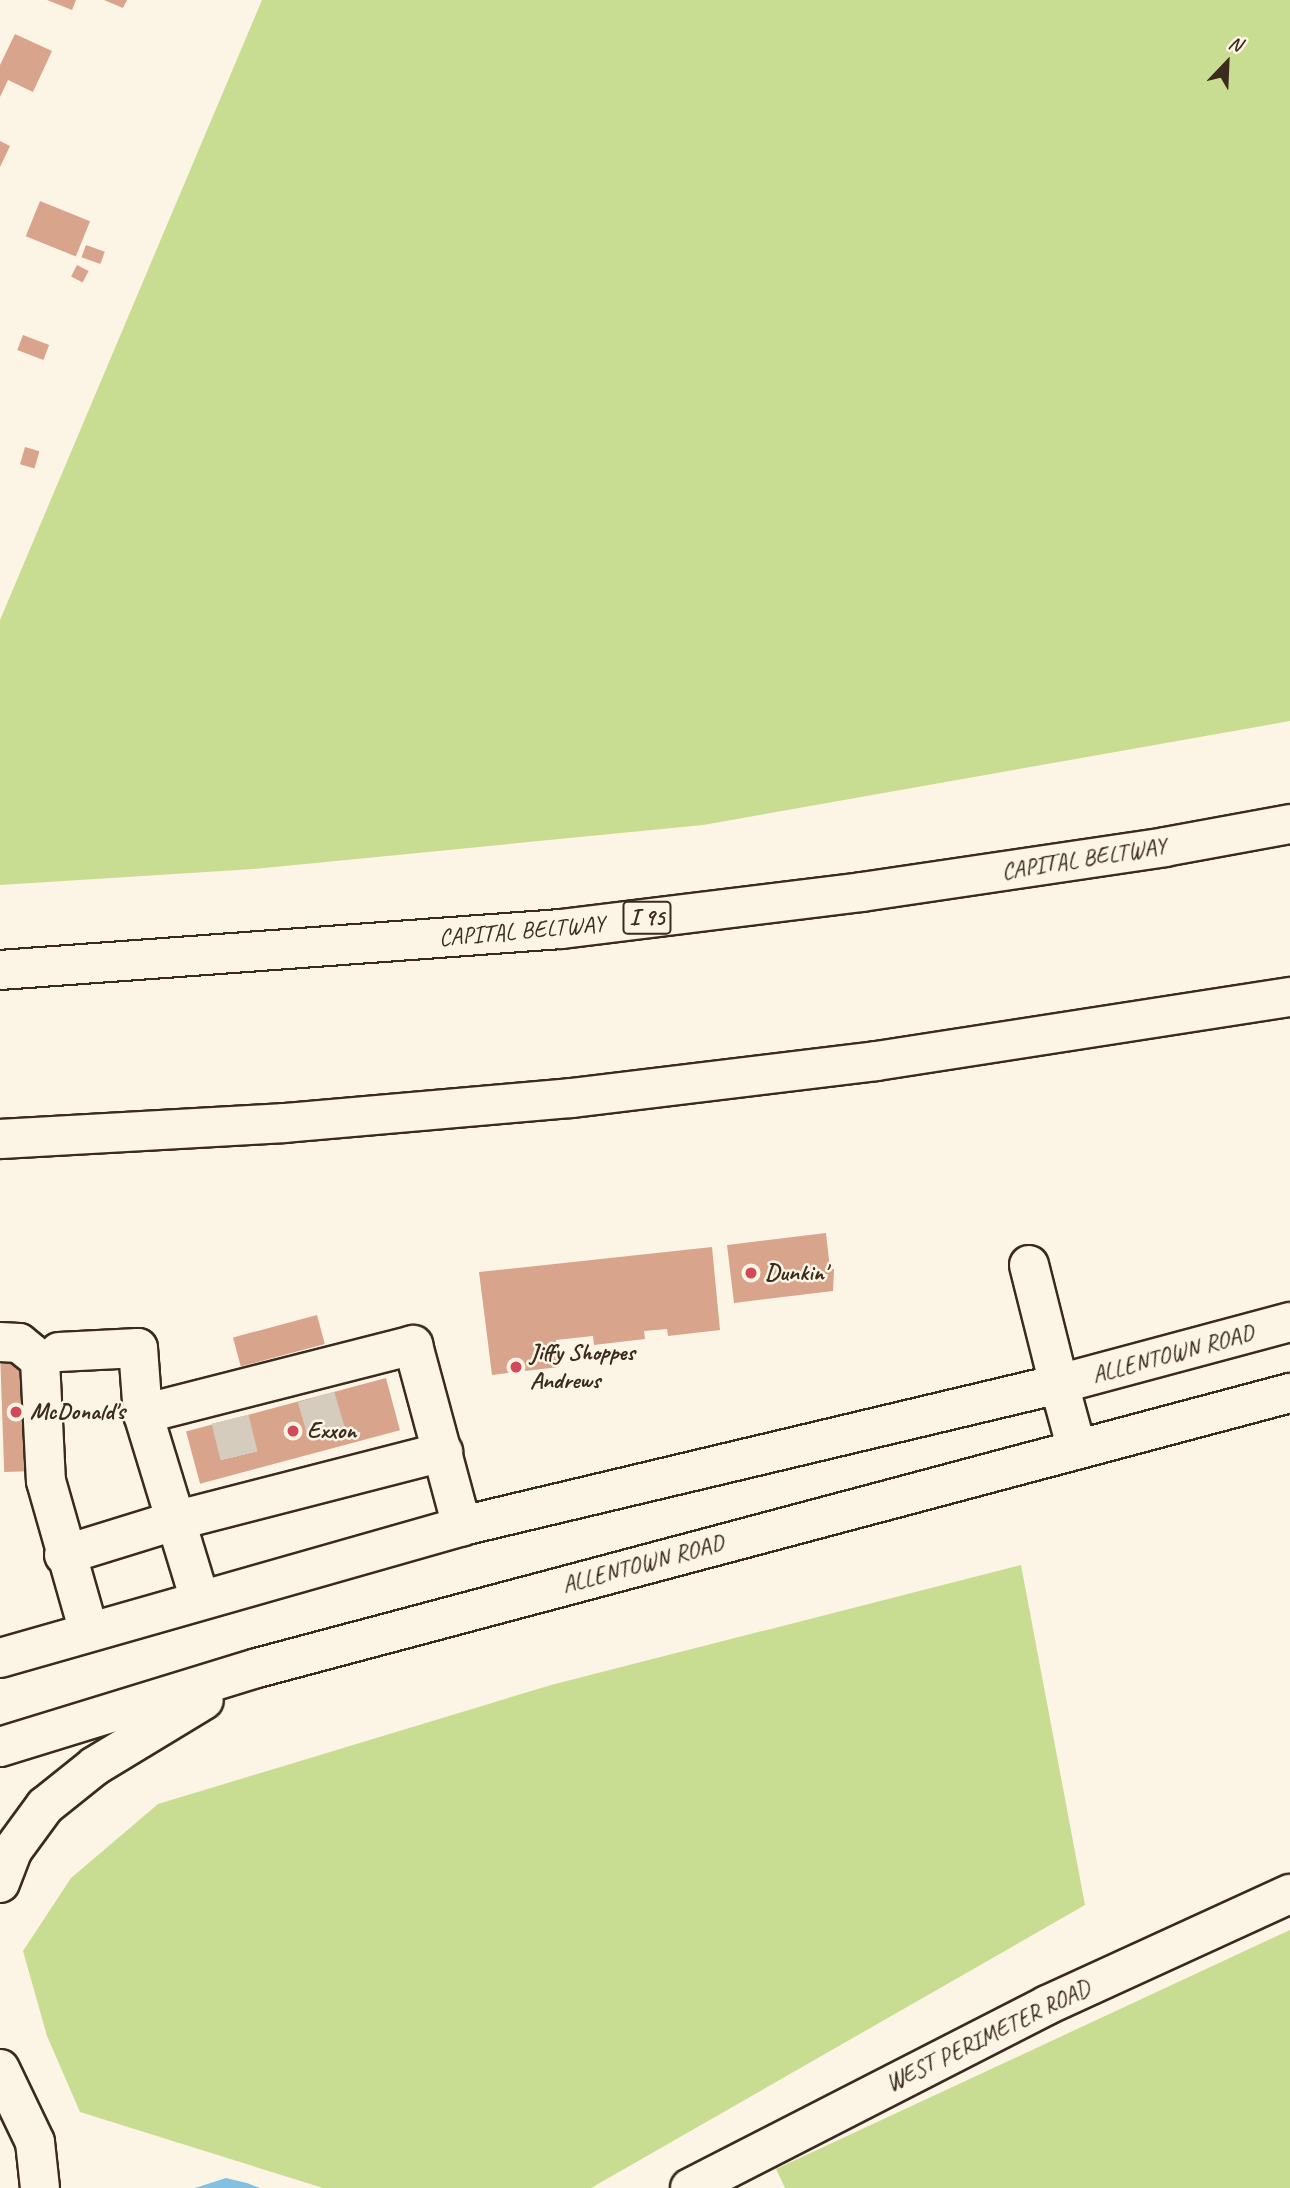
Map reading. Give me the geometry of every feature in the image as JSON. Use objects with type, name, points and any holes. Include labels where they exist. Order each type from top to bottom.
[{"type":"main road","name":"CAPITAL BELTWAY","points":[[0,970],[561,929],[862,892],[1165,847],[1290,824]]},
{"type":"main road","points":[[0,1139],[285,1123],[571,1098],[876,1061],[1290,997]]},
{"type":"main road","points":[[1029,1265],[1077,1450]]},
{"type":"main road","name":"ALLENTOWN ROAD","points":[[10,1651],[89,1632],[462,1526],[1059,1384],[1290,1322]]},
{"type":"main road","points":[[0,1342],[19,1342],[40,1360],[46,1481],[62,1549],[89,1632]]},
{"type":"main road","points":[[143,1414],[226,1407],[312,1384],[413,1345],[462,1526]]},
{"type":"main road","points":[[60,1352],[138,1348],[143,1414],[173,1521],[200,1600]]},
{"type":"main road","name":"ALLENTOWN ROAD","points":[[0,1747],[257,1668],[1290,1393]]},
{"type":"main road","points":[[62,1549],[173,1521],[247,1487],[335,1463],[443,1451]]},
{"type":"main road","points":[[0,1883],[12,1851],[45,1805],[96,1766],[257,1668]]},
{"type":"main road","name":"WEST PERIMETER ROAD","points":[[690,2188],[1047,2005],[1290,1895]]},
{"type":"main road","points":[[0,2069],[60,2188]]},
{"type":"main road","points":[[35,2142],[40,2188]]},
{"type":"green space","points":[[262,0],[1290,0],[1290,721],[703,825],[254,869],[0,885],[0,620]]},
{"type":"green space","points":[[1021,1565],[1085,1905],[591,2188],[323,2188],[80,2112],[47,2036],[23,1951],[71,1878],[158,1804],[551,1685]]},
{"type":"green space","points":[[1290,1930],[1290,2188],[785,2188],[776,2169]]},
{"type":"water","points":[[226,2178],[247,2183],[260,2188],[195,2188]]},
{"type":"building","points":[[47,0],[76,0],[72,10]]},
{"type":"building","points":[[104,0],[127,0],[123,8]]},
{"type":"building","points":[[15,34],[52,51],[33,92],[8,80],[0,97],[0,65]]},
{"type":"building","points":[[0,141],[10,146],[0,167]]},
{"type":"building","points":[[40,201],[90,221],[76,256],[26,236]]},
{"type":"building","points":[[86,245],[105,252],[100,264],[82,257]]},
{"type":"building","points":[[77,265],[89,271],[83,282],[71,277]]},
{"type":"building","points":[[23,335],[49,345],[43,360],[17,350]]},
{"type":"building","points":[[25,447],[39,451],[34,468],[20,464]]},
{"type":"building","points":[[826,1233],[830,1269],[834,1269],[833,1291],[734,1303],[727,1245]]},
{"type":"building","points":[[712,1247],[720,1330],[668,1336],[667,1329],[644,1331],[645,1339],[594,1345],[593,1336],[556,1340],[559,1367],[492,1375],[479,1272]]},
{"type":"building","points":[[317,1315],[325,1344],[241,1366],[233,1338]]},
{"type":"building","name":"McDonald's","points":[[31,1351],[35,1471],[4,1472],[0,1352]]},
{"type":"building","name":"Exxon","points":[[386,1378],[400,1430],[200,1484],[186,1432]]},
{"type":"tunnel","points":[[316,1397],[331,1448]]},
{"type":"tunnel","points":[[230,1419],[243,1472]]},
{"type":"place","name":"Dunkin'","points":[[751,1273]]},
{"type":"place","name":"Jiffy Shoppes Andrews","points":[[516,1367]]},
{"type":"place","name":"McDonald's","points":[[16,1412]]},
{"type":"place","name":"Exxon","points":[[293,1431]]}]
